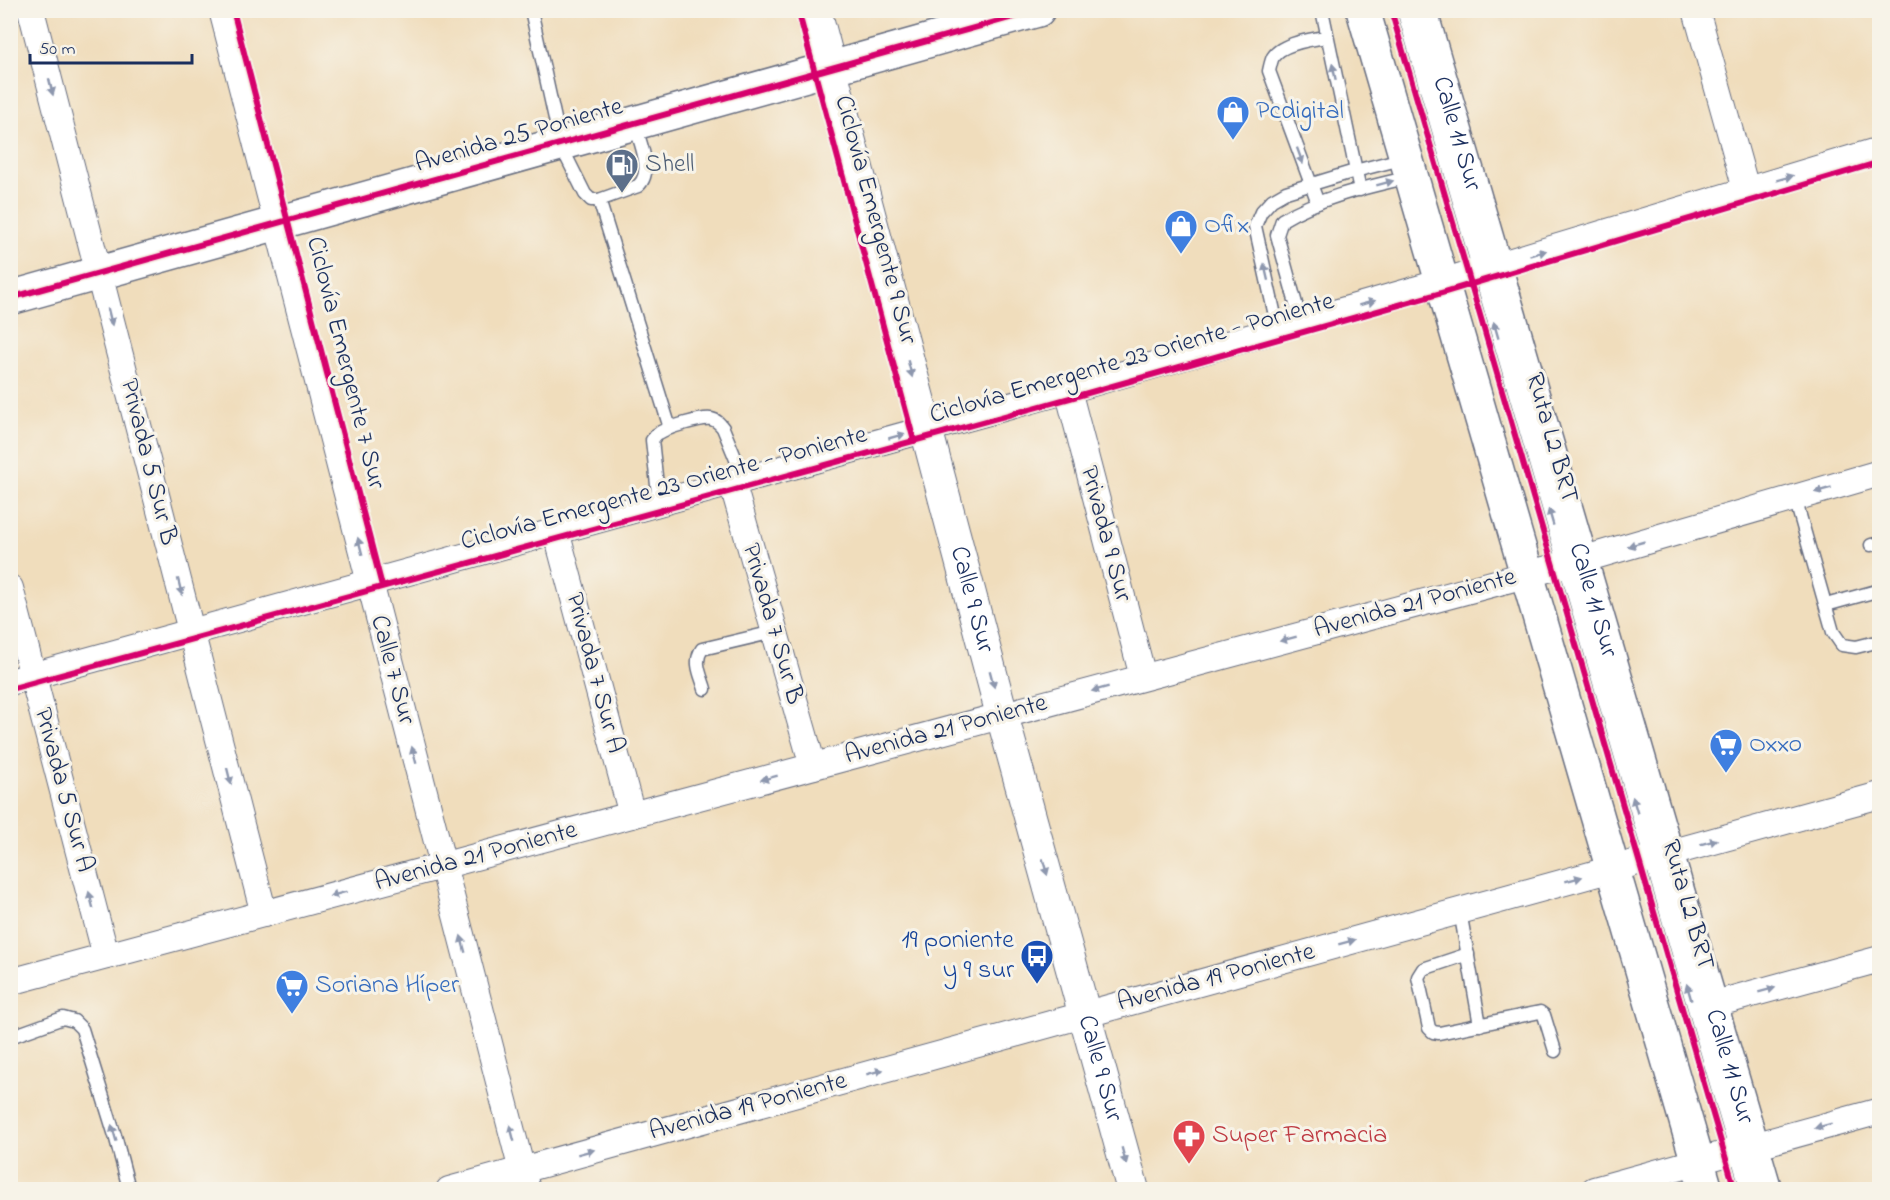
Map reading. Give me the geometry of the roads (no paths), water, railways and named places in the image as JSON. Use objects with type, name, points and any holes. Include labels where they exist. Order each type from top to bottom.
[{"type":"main road","name":"Avenida 25 Poniente","points":[[10,298],[561,146],[1038,10]]},
{"type":"main road","name":"Calle 11 Sur","points":[[1363,10],[1408,167],[1464,273],[1635,863],[1711,1005],[1718,1159]]},
{"type":"main road","name":"Calle 11 Sur","points":[[1420,10],[1464,273],[1718,1159],[1765,1190]]},
{"type":"street","name":"Privada 5 Sur B","points":[[31,10],[264,914]]},
{"type":"street","name":"Calle 7 Sur","points":[[222,10],[524,1179]]},
{"type":"street","name":"Calle 9 Sur","points":[[815,10],[1002,715],[1133,1190]]},
{"type":"street","points":[[1696,10],[1746,189]]},
{"type":"street","points":[[22,679],[1068,390],[1880,150]]},
{"type":"street","name":"Privada 9 Sur","points":[[1068,390],[1143,677]]},
{"type":"street","name":"Avenida 21 Poniente","points":[[10,982],[1549,568],[1880,473]]},
{"type":"street","name":"Privada 7 Sur B","points":[[738,481],[774,632],[813,766]]},
{"type":"street","name":"Privada 7 Sur A","points":[[556,531],[632,815]]},
{"type":"street","name":"Privada 5 Sur A","points":[[10,588],[22,679],[106,956]]},
{"type":"street","name":"Avenida 19 Poniente","points":[[448,1190],[524,1179],[1086,1014],[1880,795]]},
{"type":"street","points":[[1711,1005],[1880,959]]},
{"type":"street","points":[[1594,1190],[1718,1159],[1880,1111]]},
{"type":"lane","points":[[531,10],[561,146],[585,194],[591,200],[599,200],[644,182],[646,168],[635,124]]},
{"type":"lane","points":[[1322,10],[1360,190]]},
{"type":"lane","points":[[1378,10],[1388,44]]},
{"type":"lane","points":[[1403,10],[1464,273],[1466,311]]},
{"type":"lane","points":[[1318,203],[1269,71],[1274,56],[1289,46],[1309,39],[1327,37]]},
{"type":"lane","points":[[1289,325],[1255,226],[1261,212],[1272,200],[1286,192],[1310,184],[1355,171],[1408,167]]},
{"type":"lane","points":[[1289,325],[1277,236],[1282,220],[1298,210],[1360,190],[1408,167]]},
{"type":"lane","points":[[599,200],[670,428]]},
{"type":"lane","name":"Ruta L2 BRT","points":[[1475,345],[1482,367]]},
{"type":"lane","points":[[659,503],[652,440],[657,434],[670,428],[711,418],[718,422],[723,428],[738,481]]},
{"type":"lane","points":[[1795,498],[1833,632],[1842,645],[1856,647],[1880,641]]},
{"type":"lane","points":[[1826,605],[1880,590]]},
{"type":"lane","points":[[705,689],[697,663],[702,649],[774,632]]},
{"type":"lane","points":[[1460,911],[1480,1025]]},
{"type":"lane","points":[[1468,954],[1423,969],[1418,977],[1429,1028],[1439,1033],[1540,1012],[1544,1016],[1555,1051]]},
{"type":"lane","points":[[10,1037],[63,1018],[74,1021],[82,1029],[116,1139],[127,1181],[127,1190]]},
{"type":"lane","points":[[1718,1159],[1747,1190]]},
{"type":"place","name":"Pcdigital","points":[[1233,141]]},
{"type":"place","name":"Shell","points":[[622,194]]},
{"type":"place","name":"Ofix","points":[[1181,255]]},
{"type":"place","name":"Oxxo","points":[[1726,774]]},
{"type":"place","name":"19 poniente y 9 sur","points":[[1037,985]]},
{"type":"place","name":"Soriana Híper","points":[[292,1015]]},
{"type":"place","name":"Super Farmacia","points":[[1189,1165]]}]
